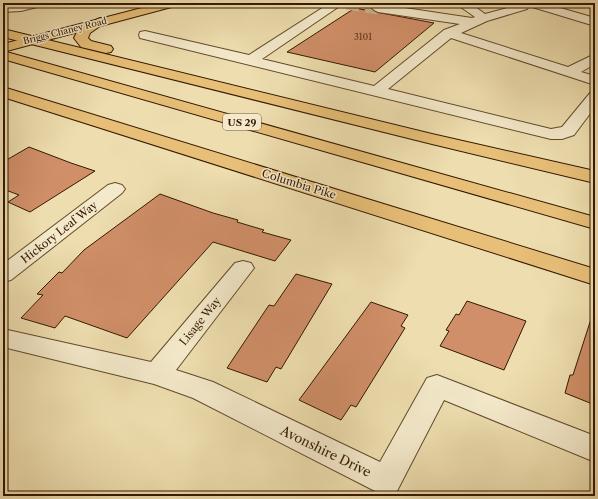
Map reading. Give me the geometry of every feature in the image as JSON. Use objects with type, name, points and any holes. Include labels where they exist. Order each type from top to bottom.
[{"type":"main road","name":"Briggs Chaney Road","points":[[3,48],[25,36],[100,22],[173,3]]},
{"type":"main road","points":[[100,22],[84,31],[81,38],[86,44],[299,105]]},
{"type":"main road","points":[[3,33],[25,36],[439,141],[595,177]]},
{"type":"main road","name":"US 29","points":[[3,55],[281,133],[481,192],[595,223]]},
{"type":"main road","name":"Columbia Pike","points":[[3,92],[595,276]]},
{"type":"main road","points":[[481,192],[595,212]]},
{"type":"main road","points":[[417,221],[595,288]]},
{"type":"street","points":[[3,8],[21,7],[41,3]]},
{"type":"street","points":[[251,60],[338,3]]},
{"type":"street","points":[[461,3],[476,16]]},
{"type":"street","points":[[377,91],[449,33],[496,3]]},
{"type":"street","points":[[378,8],[476,16],[523,7],[525,3]]},
{"type":"street","points":[[530,3],[595,22]]},
{"type":"street","points":[[449,33],[595,81]]},
{"type":"street","points":[[145,35],[551,134],[562,134],[568,131],[595,96]]},
{"type":"street","points":[[570,73],[595,58]]},
{"type":"street","name":"Hickory Leaf Way","points":[[3,275],[115,188]]},
{"type":"street","name":"Lisage Way","points":[[157,374],[243,268]]},
{"type":"street","name":"Avonshire Drive","points":[[3,338],[157,374],[203,390],[386,481],[438,386],[595,449]]},
{"type":"building","points":[[355,8],[434,23],[375,72],[287,52]]},
{"type":"building","points":[[29,147],[95,171],[30,212],[8,202],[19,195],[3,189],[3,162]]},
{"type":"building","points":[[160,194],[213,213],[238,220],[237,222],[264,230],[262,232],[291,240],[275,261],[213,242],[127,338],[65,316],[55,328],[21,318],[43,295],[37,294],[59,272],[62,273],[84,250]]},
{"type":"building","points":[[296,274],[332,284],[281,369],[276,367],[267,382],[227,368],[269,305],[274,306]]},
{"type":"building","points":[[467,301],[526,321],[504,370],[440,346],[449,331],[446,330],[456,314],[459,315]]},
{"type":"building","points":[[371,302],[408,315],[401,326],[405,328],[356,407],[351,405],[341,420],[299,400]]},
{"type":"building","points":[[591,319],[595,319],[595,405],[565,393],[570,375],[573,375]]},
{"type":"tunnel","points":[[347,3],[378,8]]}]
